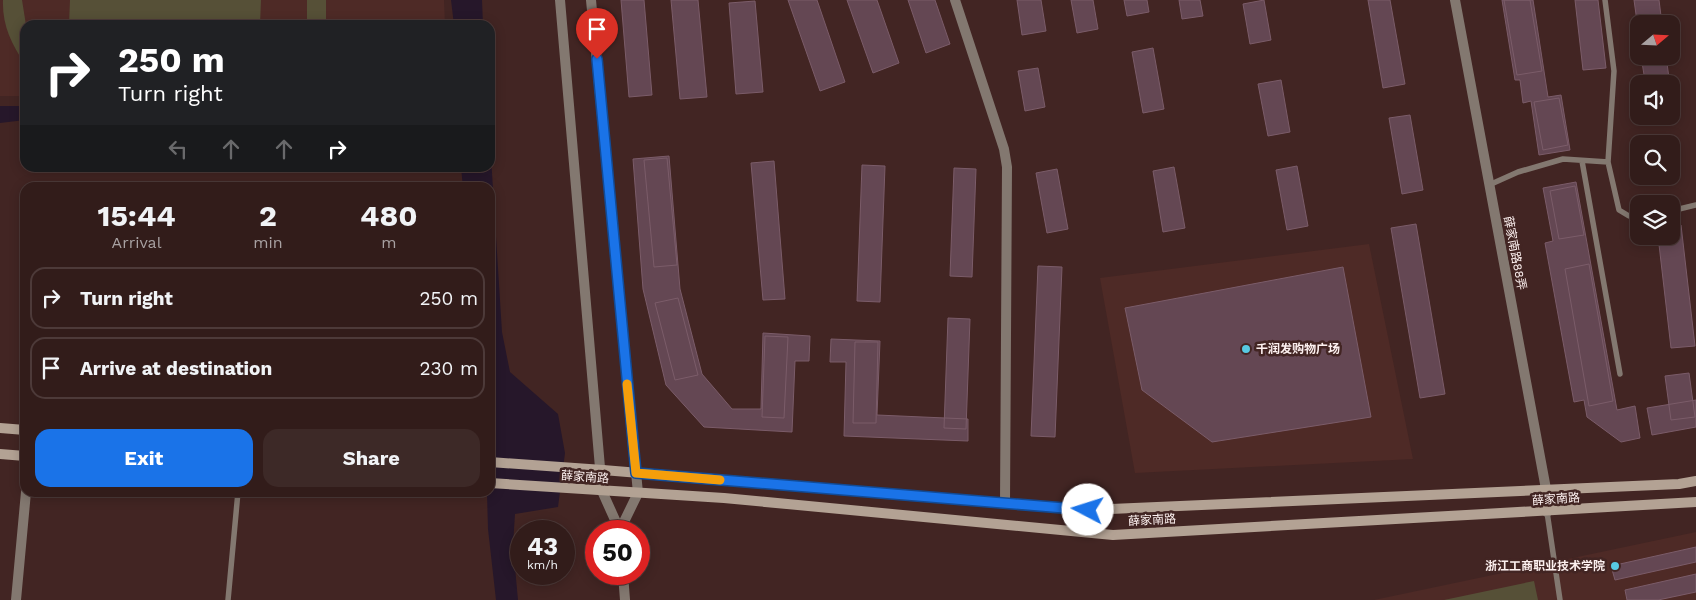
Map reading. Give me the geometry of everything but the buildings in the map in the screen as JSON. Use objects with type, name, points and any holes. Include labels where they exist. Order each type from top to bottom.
[{"type":"main road","points":[[0,428],[20,430]]},
{"type":"main road","points":[[0,454],[20,456]]},
{"type":"main road","name":"薛家南路","points":[[495,462],[1088,510],[1679,484],[1696,481]]},
{"type":"main road","name":"薛家南路","points":[[495,483],[724,498],[1113,535],[1547,512],[1696,502]]},
{"type":"street","points":[[560,0],[602,491],[615,520]]},
{"type":"street","points":[[591,0],[638,493],[625,520]]},
{"type":"street","points":[[955,0],[1004,149],[1007,167],[1005,503]]},
{"type":"street","name":"薛家南路88弄","points":[[1455,0],[1546,489],[1547,512]]},
{"type":"street","points":[[16,600],[26,497]]},
{"type":"street","points":[[623,585],[625,600]]},
{"type":"lane","points":[[1605,0],[1614,71],[1608,162],[1619,210],[1630,216]]},
{"type":"lane","points":[[1489,186],[1518,172],[1563,159],[1608,162]]},
{"type":"lane","points":[[1582,161],[1620,374]]},
{"type":"lane","points":[[1680,209],[1696,205]]},
{"type":"lane","points":[[228,600],[238,497]]},
{"type":"lane","points":[[1547,512],[1560,600]]},
{"type":"shaded area","points":[[0,0],[444,0],[445,20],[20,20],[20,96],[0,96]]},
{"type":"shaded area","points":[[3,0],[22,0],[25,20],[20,20],[20,56],[8,34]]},
{"type":"shaded area","points":[[70,0],[261,0],[260,20],[69,20]]},
{"type":"shaded area","points":[[307,0],[326,0],[326,20],[307,20]]},
{"type":"shaded area","points":[[451,0],[482,0],[483,20],[453,20]]},
{"type":"shaded area","points":[[0,106],[20,106],[20,121],[0,123]]},
{"type":"shaded area","points":[[461,172],[492,172],[493,182],[462,182]]},
{"type":"shaded area","points":[[495,221],[502,332],[510,372],[558,414],[565,453],[558,507],[515,514],[515,520],[510,520],[510,585],[517,585],[518,600],[496,600],[488,529],[487,497],[495,497]]},
{"type":"shaded area","points":[[1369,244],[1413,459],[1135,473],[1100,278]]},
{"type":"shaded area","name":"浙江工商职业技术学院","points":[[1696,532],[1696,600],[1374,600]]},
{"type":"shaded area","points":[[1534,581],[1538,600],[1444,600]]},
{"type":"slow traffic","points":[[627,384],[636,473],[720,480]]},
{"type":"place","name":"千润发购物广场","points":[[1246,349]]},
{"type":"place","name":"浙江工商职业技术学院","points":[[1615,566]]},
{"type":"route","points":[[597,59],[636,473],[1088,510]]}]
